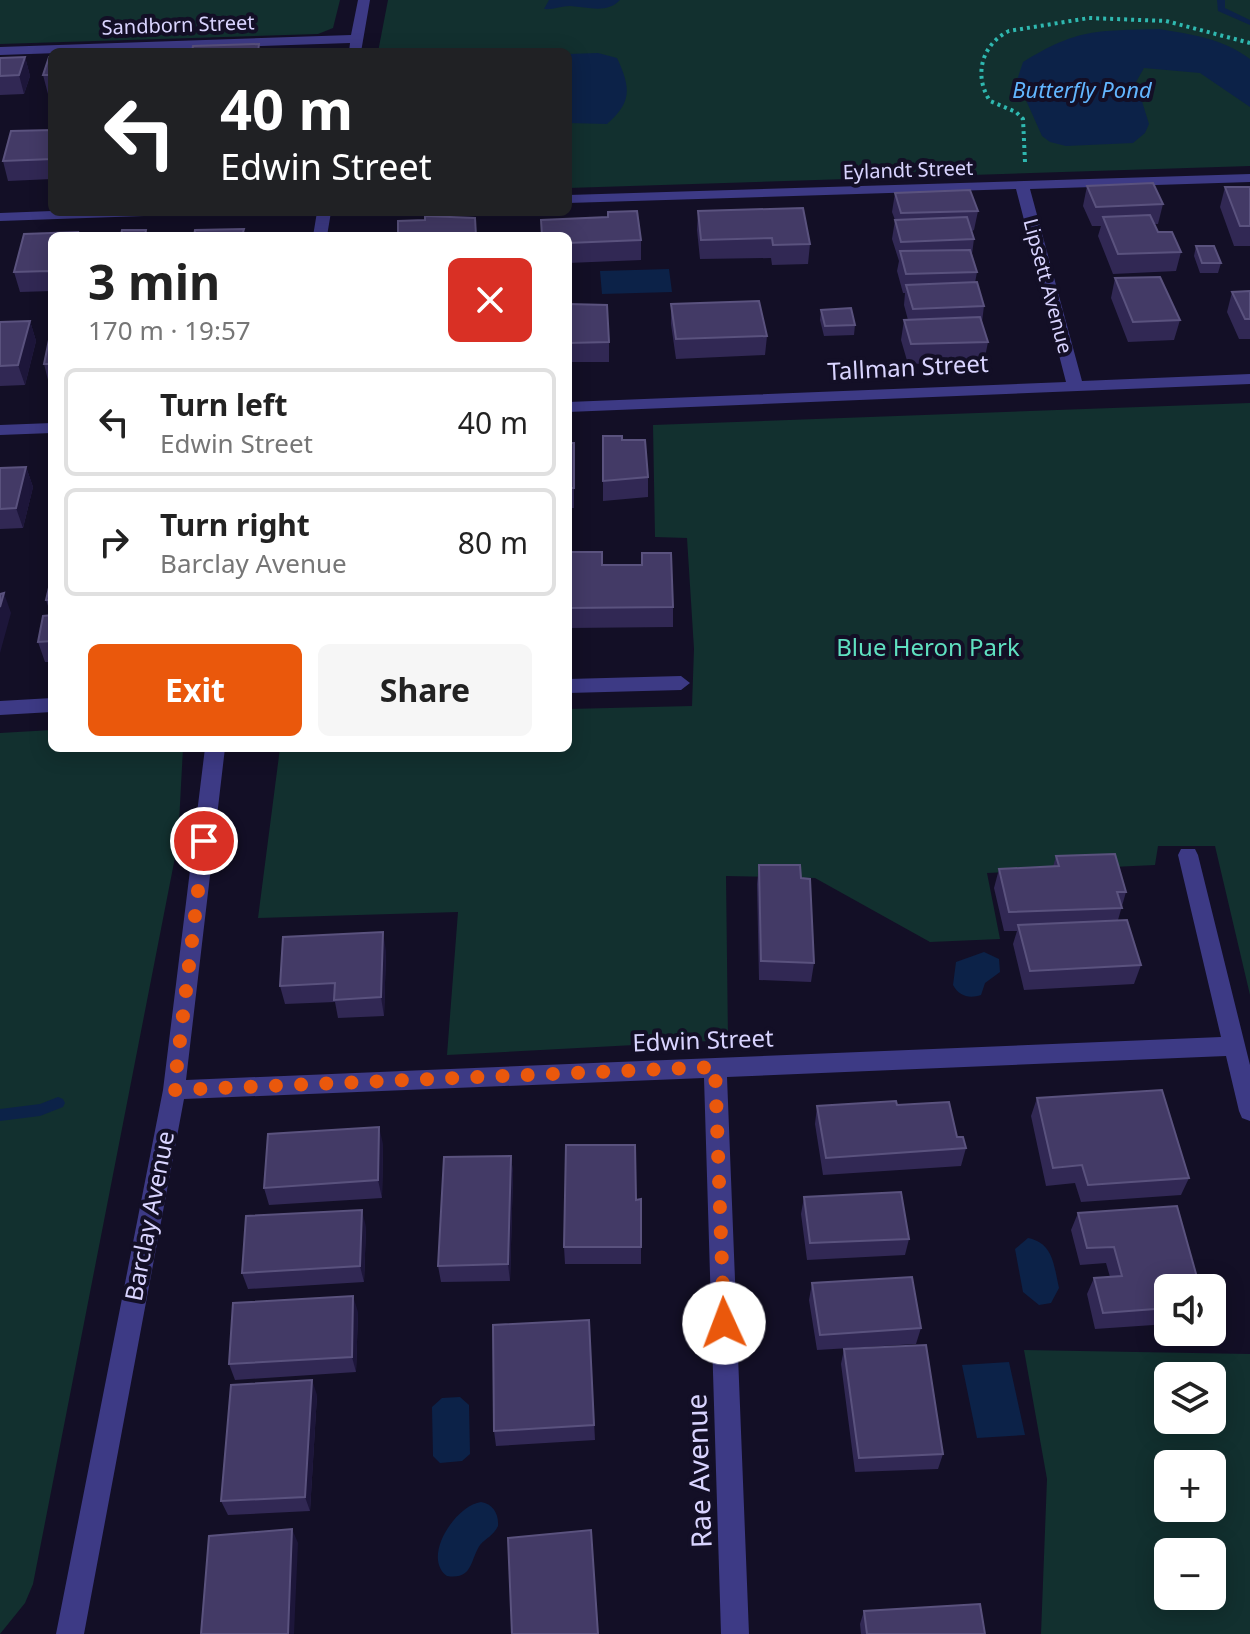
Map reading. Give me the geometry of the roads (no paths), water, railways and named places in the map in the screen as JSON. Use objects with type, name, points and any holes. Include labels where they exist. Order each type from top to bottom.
[{"type":"street","points":[[356,46],[364,0]]},
{"type":"street","name":"Sandborn Street","points":[[214,48],[356,46]]},
{"type":"street","name":"Sandborn Street","points":[[0,51],[48,50]]},
{"type":"street","name":"Eylandt Street","points":[[572,199],[1250,178]]},
{"type":"street","name":"Lipsett Avenue","points":[[1022,186],[1075,385]]},
{"type":"street","points":[[0,217],[48,215]]},
{"type":"street","name":"Tallman Street","points":[[572,407],[1250,379]]},
{"type":"street","points":[[0,430],[48,428]]},
{"type":"street","points":[[572,686],[681,683]]},
{"type":"street","points":[[0,708],[48,705]]},
{"type":"street","name":"Barclay Avenue","points":[[70,1634],[174,1090],[215,752]]},
{"type":"street","points":[[1188,855],[1250,1111]]},
{"type":"street","name":"Edwin Street","points":[[174,1090],[1233,1046]]},
{"type":"street","name":"Rae Avenue","points":[[715,1067],[735,1634]]},
{"type":"water","points":[[549,0],[620,0],[603,8],[570,6],[544,9]]},
{"type":"water","name":"Butterfly Pond","points":[[1159,29],[1218,42],[1250,59],[1250,107],[1200,73],[1144,68],[1136,82],[1149,124],[1145,133],[1133,143],[1066,146],[1050,142],[1042,136],[1017,80],[1023,62],[1074,37],[1119,30]]},
{"type":"water","points":[[598,53],[617,58],[627,94],[621,109],[607,124],[572,123],[572,54]]},
{"type":"water","points":[[669,269],[672,292],[602,294],[600,271]]},
{"type":"water","points":[[984,952],[999,959],[1000,972],[985,983],[981,995],[972,997],[961,994],[953,985],[956,962]]},
{"type":"water","points":[[1028,1238],[1048,1250],[1054,1264],[1059,1288],[1051,1303],[1039,1305],[1023,1292],[1015,1249]]},
{"type":"water","points":[[1009,1362],[1025,1435],[977,1438],[962,1365]]},
{"type":"water","points":[[460,1397],[469,1405],[470,1454],[462,1461],[440,1463],[433,1456],[432,1407],[442,1398]]},
{"type":"water","points":[[481,1502],[494,1510],[498,1526],[480,1545],[466,1572],[447,1576],[440,1567],[438,1557],[445,1533],[461,1512]]},
{"type":"waterway","points":[[1221,0],[1221,9],[1250,23]]},
{"type":"waterway","points":[[0,1115],[40,1110],[58,1103]]},
{"type":"park label","name":"Blue Heron Park","points":[[928,648]]}]
